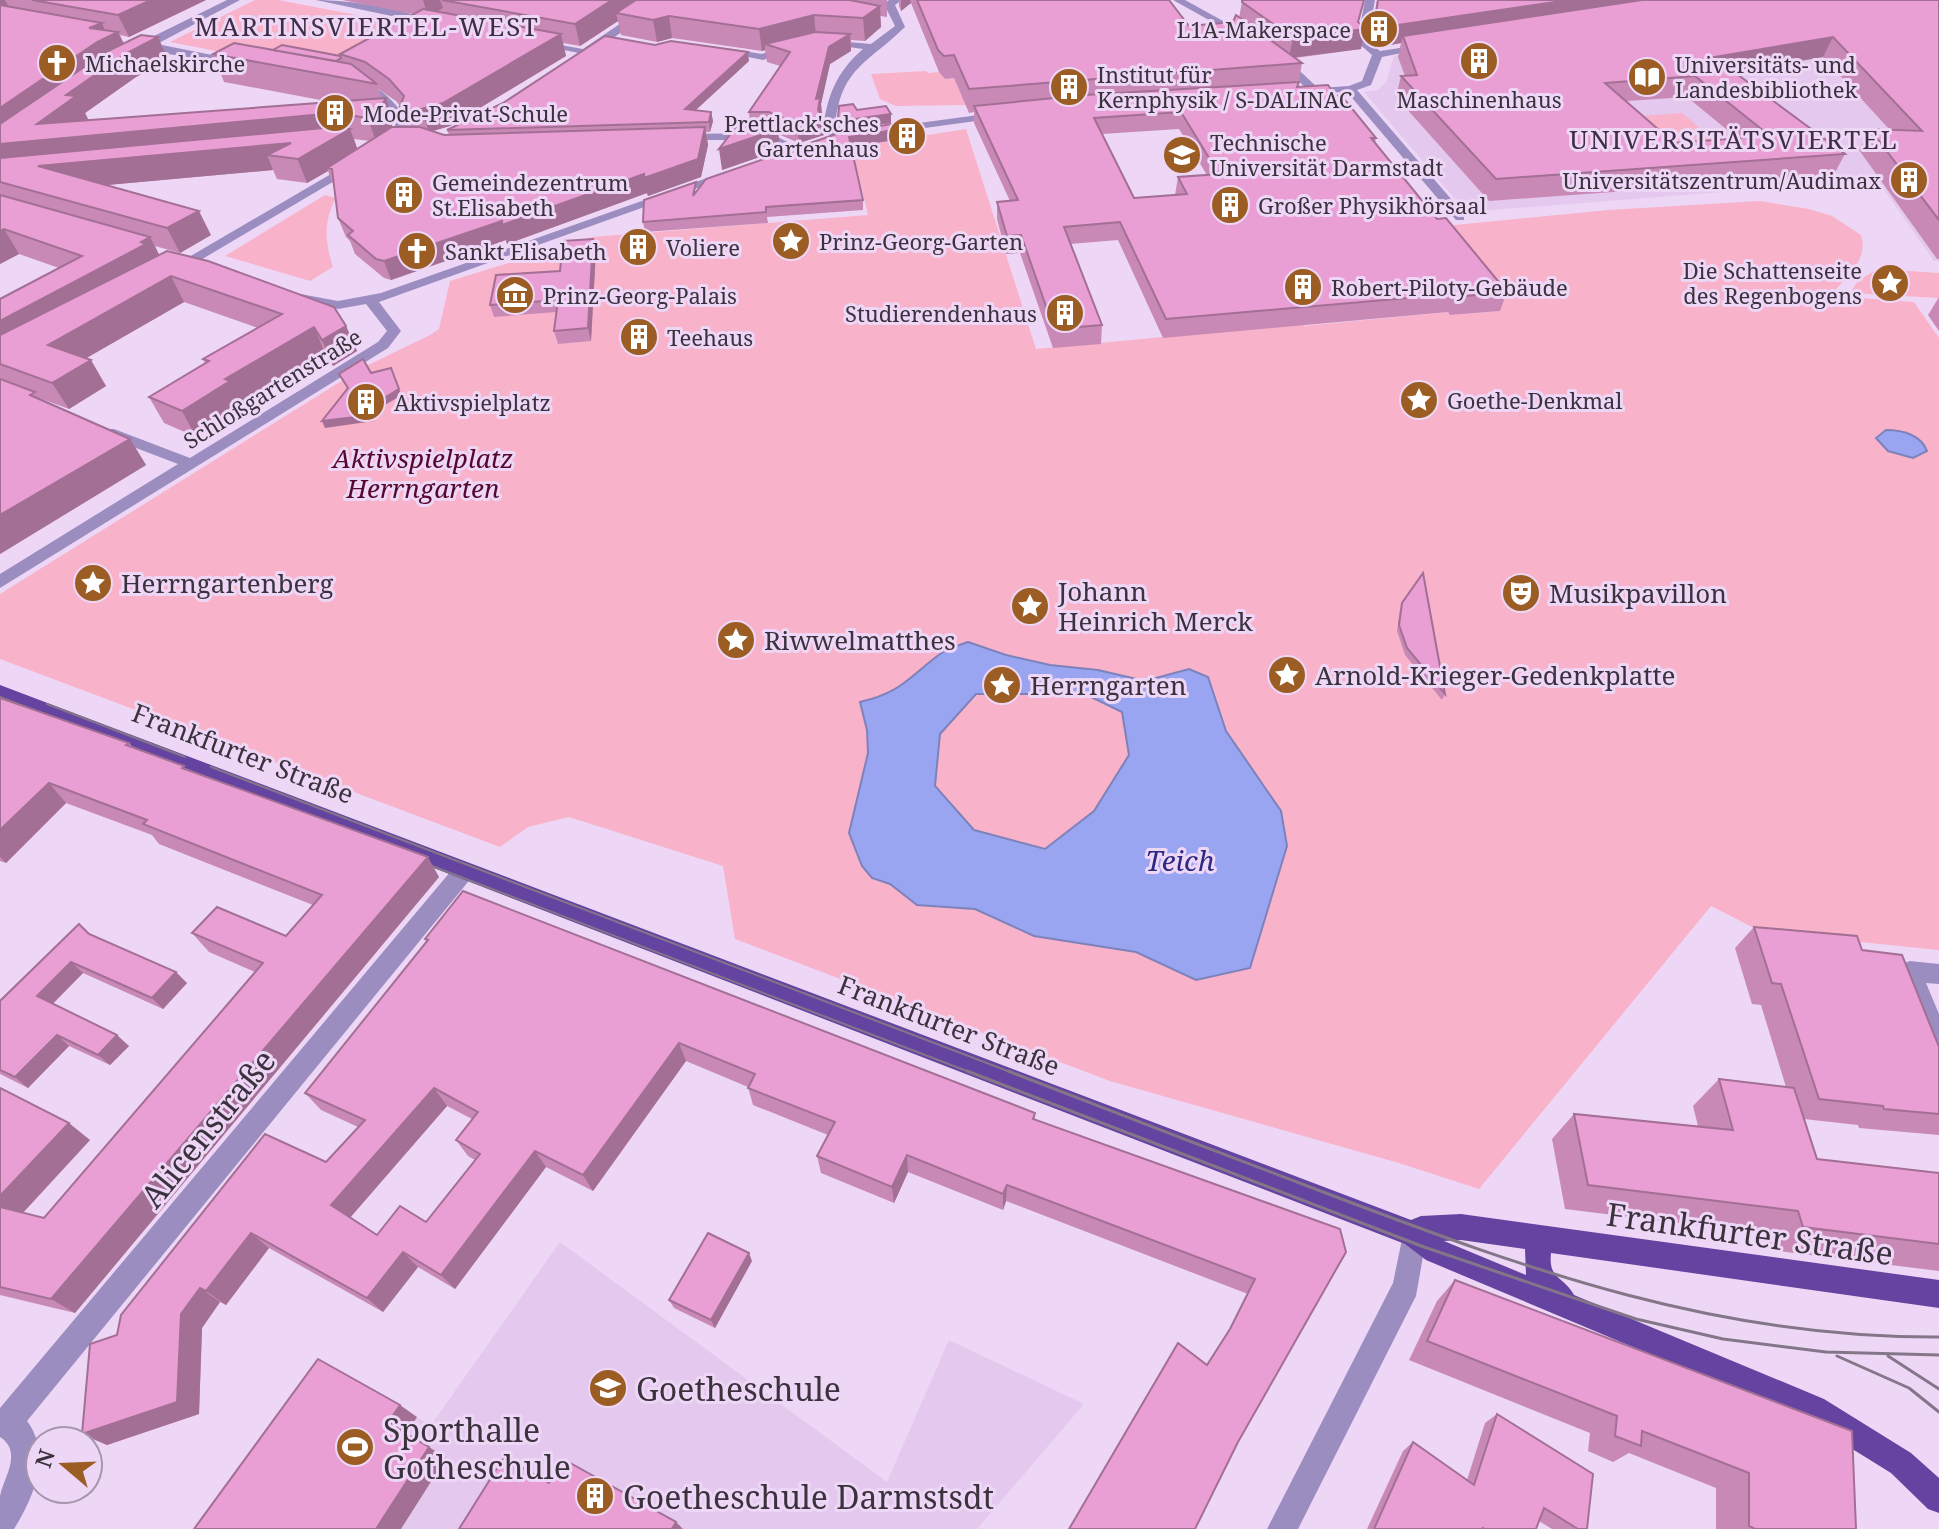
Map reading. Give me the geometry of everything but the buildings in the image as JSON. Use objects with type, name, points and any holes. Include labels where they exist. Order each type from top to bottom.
[{"type":"main road","name":"Frankfurter Straße","points":[[0,692],[1413,1238],[1435,1251],[1814,1409],[1901,1463],[1939,1498]]},
{"type":"main road","name":"Frankfurter Straße","points":[[1413,1238],[1421,1229],[1461,1227],[1939,1294]]},
{"type":"main road","name":"Frankfurter Straße","points":[[1551,1238],[1538,1246],[1535,1270],[1547,1289],[1590,1317]]},
{"type":"street","points":[[235,0],[148,48],[255,66]]},
{"type":"street","points":[[321,0],[418,19],[427,24]]},
{"type":"street","points":[[574,60],[662,0]]},
{"type":"street","points":[[897,0],[889,4],[900,25]]},
{"type":"street","points":[[1178,0],[1253,41]]},
{"type":"street","points":[[1370,0],[1362,42],[1378,54],[1439,45]]},
{"type":"street","points":[[408,34],[427,24],[440,22]]},
{"type":"street","points":[[887,23],[900,25]]},
{"type":"street","points":[[837,137],[829,129],[840,77],[900,25]]},
{"type":"street","points":[[606,39],[619,42]]},
{"type":"street","points":[[527,43],[585,53]]},
{"type":"street","points":[[718,50],[763,57],[779,50],[812,44],[873,47]]},
{"type":"street","points":[[1266,49],[1279,58],[1308,91],[1350,89],[1367,83],[1378,54]]},
{"type":"street","points":[[161,277],[373,152],[402,140],[403,121],[388,102],[365,86],[353,84]]},
{"type":"street","points":[[1350,89],[1460,217]]},
{"type":"street","points":[[783,155],[837,137],[944,120],[1022,113]]},
{"type":"street","points":[[662,138],[770,136],[808,147]]},
{"type":"street","name":"Schloßgartenstraße","points":[[0,582],[383,345],[394,331],[370,300],[564,235],[741,170]]},
{"type":"street","points":[[292,294],[338,305],[370,300]]},
{"type":"street","points":[[98,428],[192,464]]},
{"type":"street","name":"Alicenstraße","points":[[3,1422],[462,873]]},
{"type":"street","points":[[1939,974],[1910,971],[1939,1043]]},
{"type":"street","points":[[1282,1529],[1406,1286],[1413,1238]]},
{"type":"street","points":[[0,1524],[15,1503],[24,1477],[26,1454],[20,1435],[3,1422]]},
{"type":"shaded area","name":"Technische Universität Darmstadt","points":[[1755,0],[1939,0],[1939,261],[1934,261],[1880,184],[1836,183],[1466,212],[1364,92],[1378,90],[1386,82],[1394,56]]},
{"type":"shaded area","name":"Goetheschule","points":[[560,1242],[887,1482],[949,1340],[1084,1404],[977,1529],[200,1529],[327,1366],[431,1425]]},
{"type":"green space","points":[[255,0],[278,0],[409,25],[323,72],[170,42]]},
{"type":"green space","points":[[940,72],[945,79],[954,78],[966,105],[896,106],[880,99],[871,74]]},
{"type":"green space","points":[[1682,113],[1716,142],[1674,145],[1641,116]]},
{"type":"green space","name":"Herrngarten","points":[[966,129],[1036,349],[1448,312],[1451,315],[1500,311],[1434,227],[1608,210],[1760,201],[1832,216],[1861,235],[1863,244],[1859,261],[1830,296],[1914,302],[1939,338],[1939,950],[1762,932],[1711,906],[1479,1189],[1399,1163],[1110,1081],[735,939],[723,866],[569,817],[528,827],[500,847],[0,659],[0,594],[364,367],[439,329],[450,281],[592,237],[868,215],[852,147]]},
{"type":"green space","points":[[325,195],[336,198],[329,215],[327,232],[333,267],[310,281],[225,256]]},
{"type":"green space","points":[[1877,269],[1939,273],[1939,298],[1850,293],[1858,281]]},
{"type":"water","points":[[1886,430],[1911,434],[1927,451],[1913,458],[1888,451],[1876,438]]},
{"type":"water","name":"Teich","points":[[968,642],[1050,665],[1098,670],[1145,681],[1189,669],[1208,677],[1226,731],[1281,811],[1287,846],[1250,968],[1196,980],[1136,952],[1034,936],[975,909],[917,905],[890,884],[872,878],[862,866],[849,833],[868,753],[867,730],[860,702],[895,689],[940,654]],"holes":[[[976,694],[1085,694],[1122,712],[1129,755],[1094,811],[1045,849],[974,830],[935,786],[940,734]]]},
{"type":"tram line","points":[[0,697],[57,719]]},
{"type":"tram line","points":[[47,704],[185,757]]},
{"type":"tram line","points":[[169,762],[224,785]]},
{"type":"tram line","points":[[211,767],[1013,1073]]},
{"type":"tram line","points":[[414,859],[972,1073]]},
{"type":"tram line","points":[[967,1071],[1424,1247],[1636,1319],[1723,1339],[1826,1352],[1939,1355]]},
{"type":"tram line","points":[[1008,1071],[1406,1223],[1554,1274],[1703,1313],[1779,1326],[1858,1334],[1939,1337]]},
{"type":"tram line","points":[[1837,1356],[1909,1388],[1939,1412]]},
{"type":"tram line","points":[[1888,1356],[1939,1389]]},
{"type":"place","name":"L1A-Makerspace","points":[[1379,29]]},
{"type":"place","name":"Maschinenhaus","points":[[1479,61]]},
{"type":"place","name":"Michaelskirche","points":[[57,63]]},
{"type":"place","name":"Universitäts- und Landesbibliothek","points":[[1647,77]]},
{"type":"place","name":"Institut für Kernphysik / S-DALINAC","points":[[1069,87]]},
{"type":"place","name":"Mode-Privat-Schule","points":[[335,113]]},
{"type":"place","name":"Prettlack'sches Gartenhaus","points":[[907,136]]},
{"type":"place","name":"Technische Universität Darmstadt","points":[[1182,155]]},
{"type":"place","name":"Universitätszentrum/Audimax","points":[[1909,180]]},
{"type":"place","name":"Gemeindezentrum St.Elisabeth","points":[[404,195]]},
{"type":"place","name":"Großer Physikhörsaal","points":[[1230,205]]},
{"type":"place","name":"Prinz-Georg-Garten","points":[[791,241]]},
{"type":"place","name":"Voliere","points":[[638,247]]},
{"type":"place","name":"Sankt Elisabeth","points":[[417,251]]},
{"type":"place","name":"Die Schattenseite des Regenbogens","points":[[1890,283]]},
{"type":"place","name":"Robert-Piloty-Gebäude","points":[[1303,287]]},
{"type":"place","name":"Prinz-Georg-Palais","points":[[515,295]]},
{"type":"place","name":"Studierendenhaus","points":[[1065,313]]},
{"type":"place","name":"Teehaus","points":[[639,337]]},
{"type":"place","name":"Goethe-Denkmal","points":[[1419,400]]},
{"type":"place","name":"Aktivspielplatz","points":[[366,402]]},
{"type":"place","name":"Herrngartenberg","points":[[93,583]]},
{"type":"place","name":"Musikpavillon","points":[[1521,593]]},
{"type":"place","name":"Johann Heinrich Merck","points":[[1030,606]]},
{"type":"place","name":"Riwwelmatthes","points":[[736,640]]},
{"type":"place","name":"Arnold-Krieger-Gedenkplatte","points":[[1287,675]]},
{"type":"place","name":"Herrngarten","points":[[1002,685]]},
{"type":"place","name":"Goetheschule","points":[[608,1388]]},
{"type":"place","name":"Sporthalle Gotheschule","points":[[355,1447]]},
{"type":"place","name":"Goetheschule Darmstsdt","points":[[595,1496]]},
{"type":"district","name":"MARTINSVIERTEL-WEST","points":[[367,26]]},
{"type":"district","name":"UNIVERSITÄTSVIERTEL","points":[[1734,139]]},
{"type":"park label","name":"Aktivspielplatz Herrngarten","points":[[423,473]]}]
